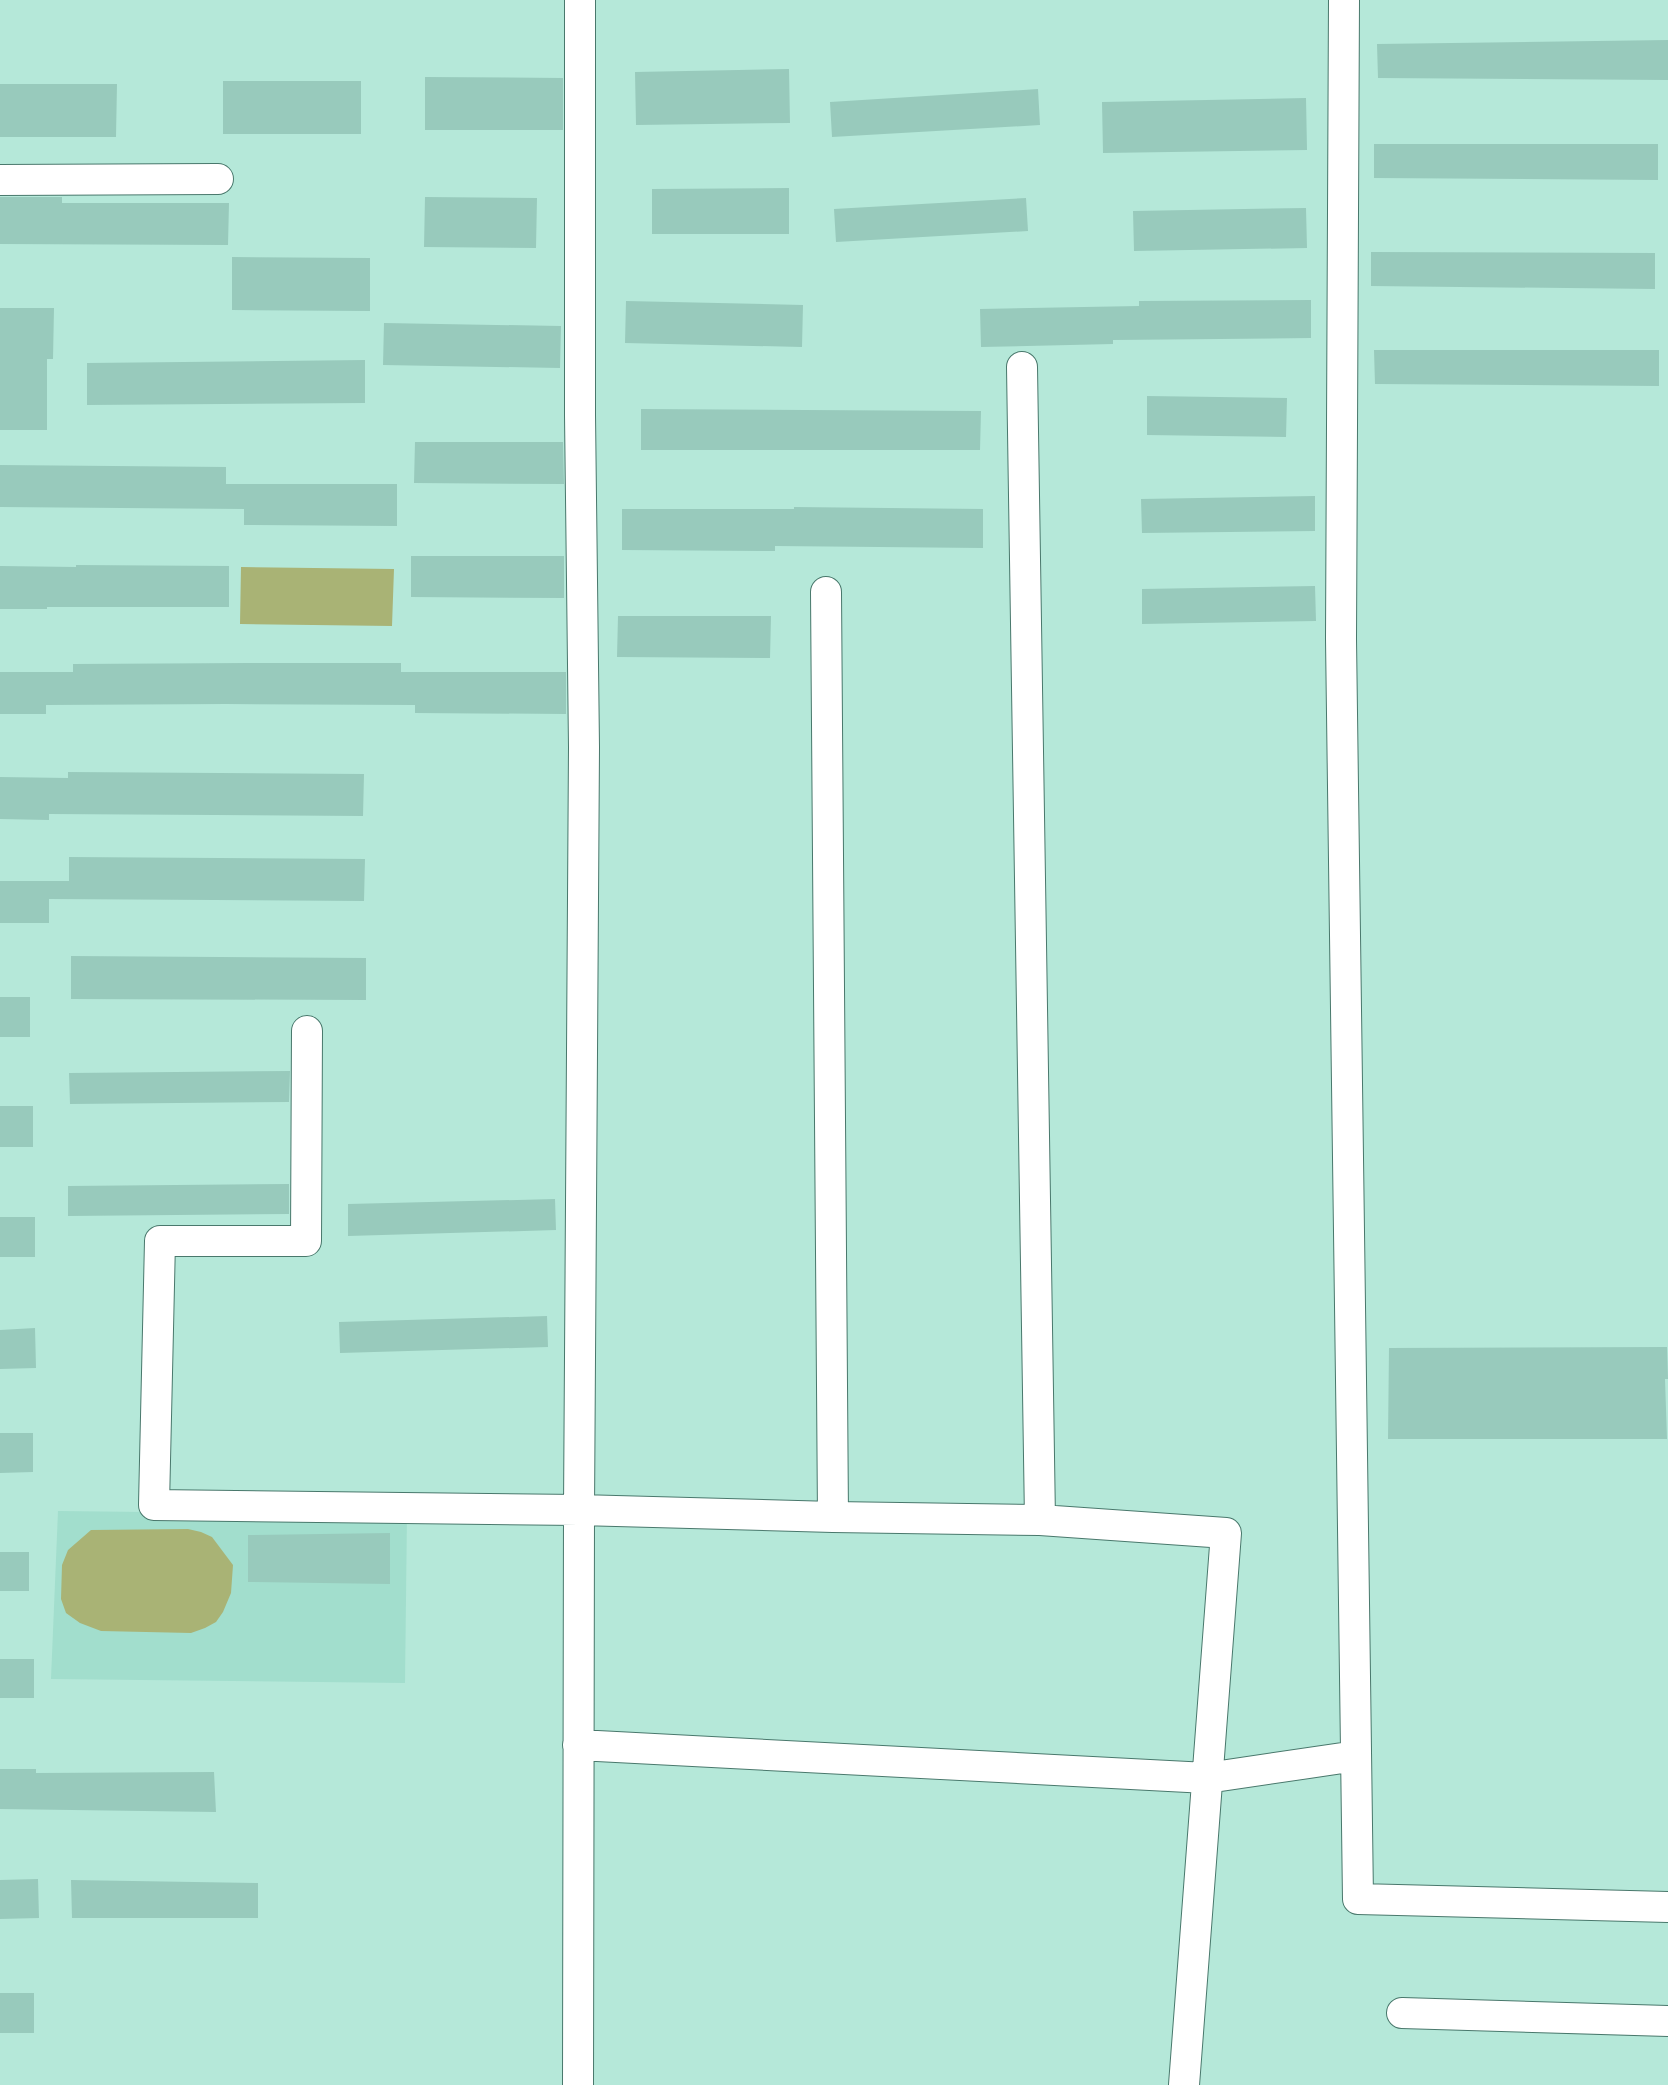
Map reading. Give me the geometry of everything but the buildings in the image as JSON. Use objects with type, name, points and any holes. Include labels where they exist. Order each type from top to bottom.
[{"type":"street","points":[[578,2085],[584,759],[580,415],[580,0]]},
{"type":"street","points":[[1344,0],[1341,639],[1358,1899],[1668,1906]]},
{"type":"street","points":[[0,180],[218,179]]},
{"type":"street","points":[[1022,367],[1040,1520]]},
{"type":"street","points":[[826,592],[833,1517]]},
{"type":"street","points":[[307,1031],[306,1241],[160,1241],[154,1505],[579,1509],[833,1517],[1040,1520],[1226,1533],[1184,2085]]},
{"type":"street","points":[[578,1745],[1207,1778],[1356,1756]]},
{"type":"street","points":[[1402,2013],[1668,2021]]},
{"type":"shaded area","points":[[241,567],[394,569],[392,626],[240,624]]},
{"type":"shaded area","points":[[58,1511],[407,1515],[405,1683],[51,1679]]},
{"type":"shaded area","points":[[188,1529],[212,1537],[233,1565],[231,1593],[216,1622],[191,1633],[101,1631],[80,1623],[66,1613],[61,1599],[62,1565],[68,1550],[91,1530]]}]
